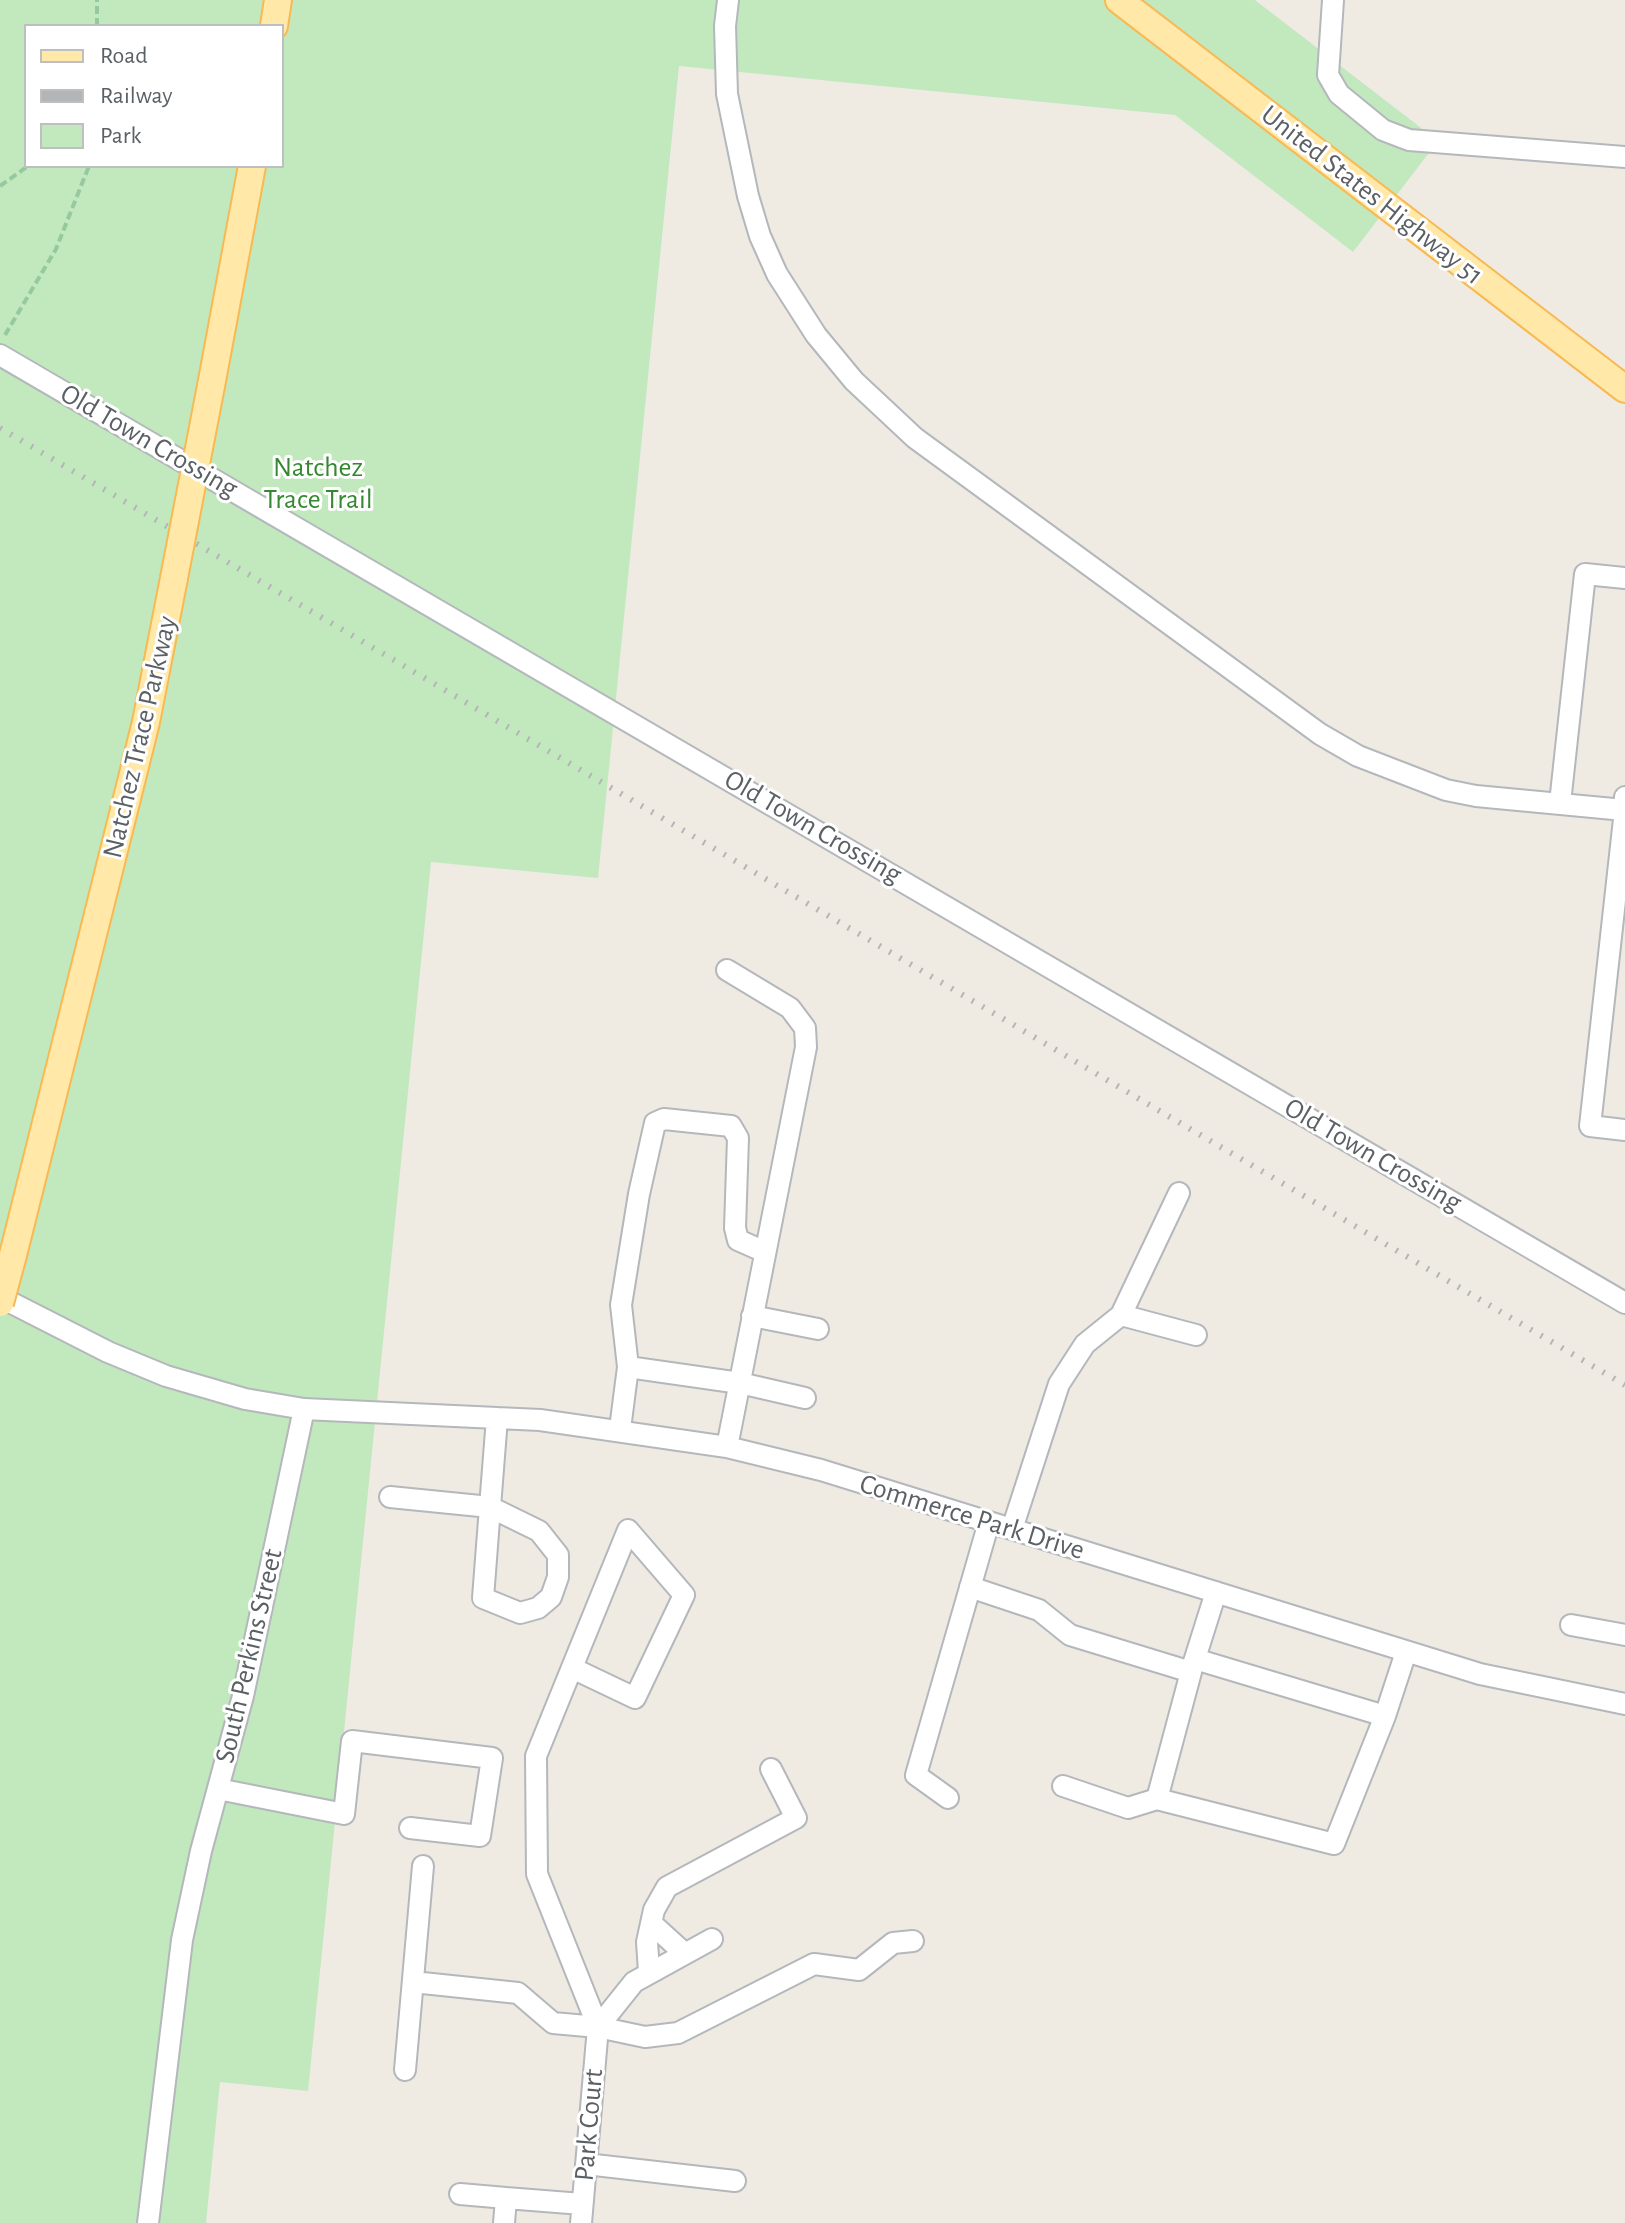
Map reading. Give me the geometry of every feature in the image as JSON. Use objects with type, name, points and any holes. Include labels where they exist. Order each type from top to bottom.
[{"type":"main road","points":[[274,24],[278,0]]},
{"type":"main road","name":"United States Highway 51","points":[[1119,0],[1625,389]]},
{"type":"main road","name":"Natchez Trace Parkway","points":[[0,1300],[142,738],[252,168]]},
{"type":"street","points":[[728,0],[725,26],[727,94],[748,196],[760,236],[794,301],[854,381],[915,438],[1320,734],[1358,756],[1446,790],[1560,803],[1625,806],[1590,1126],[1625,1130]]},
{"type":"street","points":[[1333,0],[1328,75],[1339,94],[1383,130],[1409,140],[1625,152]]},
{"type":"street","name":"Old Town Crossing","points":[[0,355],[1625,1303]]},
{"type":"street","points":[[1560,803],[1585,574],[1625,578]]},
{"type":"street","points":[[727,970],[790,1008],[805,1028],[806,1047],[727,1447]]},
{"type":"street","points":[[620,1429],[628,1367],[621,1305],[639,1194],[655,1123],[664,1119],[731,1126],[738,1138],[735,1228],[738,1240],[765,1252]]},
{"type":"street","points":[[1012,1529],[1059,1384],[1085,1344],[1121,1315],[1179,1193]]},
{"type":"street","points":[[0,1300],[166,1376],[245,1399],[304,1409]]},
{"type":"street","points":[[1121,1315],[1196,1335]]},
{"type":"street","points":[[752,1316],[818,1329]]},
{"type":"street","points":[[628,1367],[740,1383],[805,1398]]},
{"type":"street","name":"Commerce Park Drive","points":[[304,1409],[497,1418],[620,1429],[727,1447],[821,1470],[1480,1674],[1625,1704]]},
{"type":"street","name":"South Perkins Street","points":[[148,2223],[182,1940],[243,1696],[304,1409]]},
{"type":"street","points":[[390,1497],[490,1507],[539,1531],[558,1555],[558,1577],[551,1597],[538,1608],[520,1613],[483,1598],[490,1507],[497,1418]]},
{"type":"street","points":[[948,1798],[916,1775],[989,1522]]},
{"type":"street","points":[[572,1668],[635,1698],[684,1595],[628,1530],[536,1756],[537,1874],[598,2027]]},
{"type":"street","points":[[970,1587],[1039,1610],[1070,1635],[1385,1716]]},
{"type":"street","points":[[1157,1799],[1216,1592]]},
{"type":"street","points":[[1571,1625],[1625,1635]]},
{"type":"street","points":[[1063,1786],[1128,1808],[1157,1799],[1334,1844],[1385,1716],[1406,1652]]},
{"type":"street","points":[[218,1789],[344,1814],[352,1741],[492,1758],[480,1836],[410,1828]]},
{"type":"street","points":[[649,1972],[647,1942],[651,1923],[654,1910],[667,1887],[796,1818],[771,1769]]},
{"type":"street","points":[[405,2070],[423,1866]]},
{"type":"street","points":[[651,1923],[684,1953]]},
{"type":"street","points":[[598,2027],[634,1982],[712,1939]]},
{"type":"street","points":[[413,1982],[518,1993],[553,2023],[598,2027],[645,2037],[678,2033],[814,1964],[859,1970],[893,1943],[913,1941]]},
{"type":"street","name":"Park Court","points":[[582,2213],[598,2027]]},
{"type":"street","points":[[586,2164],[735,2181]]},
{"type":"street","points":[[460,2194],[506,2198],[582,2213]]},
{"type":"street","points":[[504,2223],[506,2198]]},
{"type":"path","points":[[97,0],[97,24]]},
{"type":"path","points":[[0,186],[25,168]]},
{"type":"path","points":[[0,344],[47,265],[88,168]]},
{"type":"green space","name":"Natchez Trace Trail","points":[[0,0],[1255,0],[1438,141],[1353,252],[1175,115],[679,66],[598,878],[431,862],[308,2091],[220,2082],[206,2223],[0,2223]]},
{"type":"railway","points":[[0,428],[1625,1385]]}]
